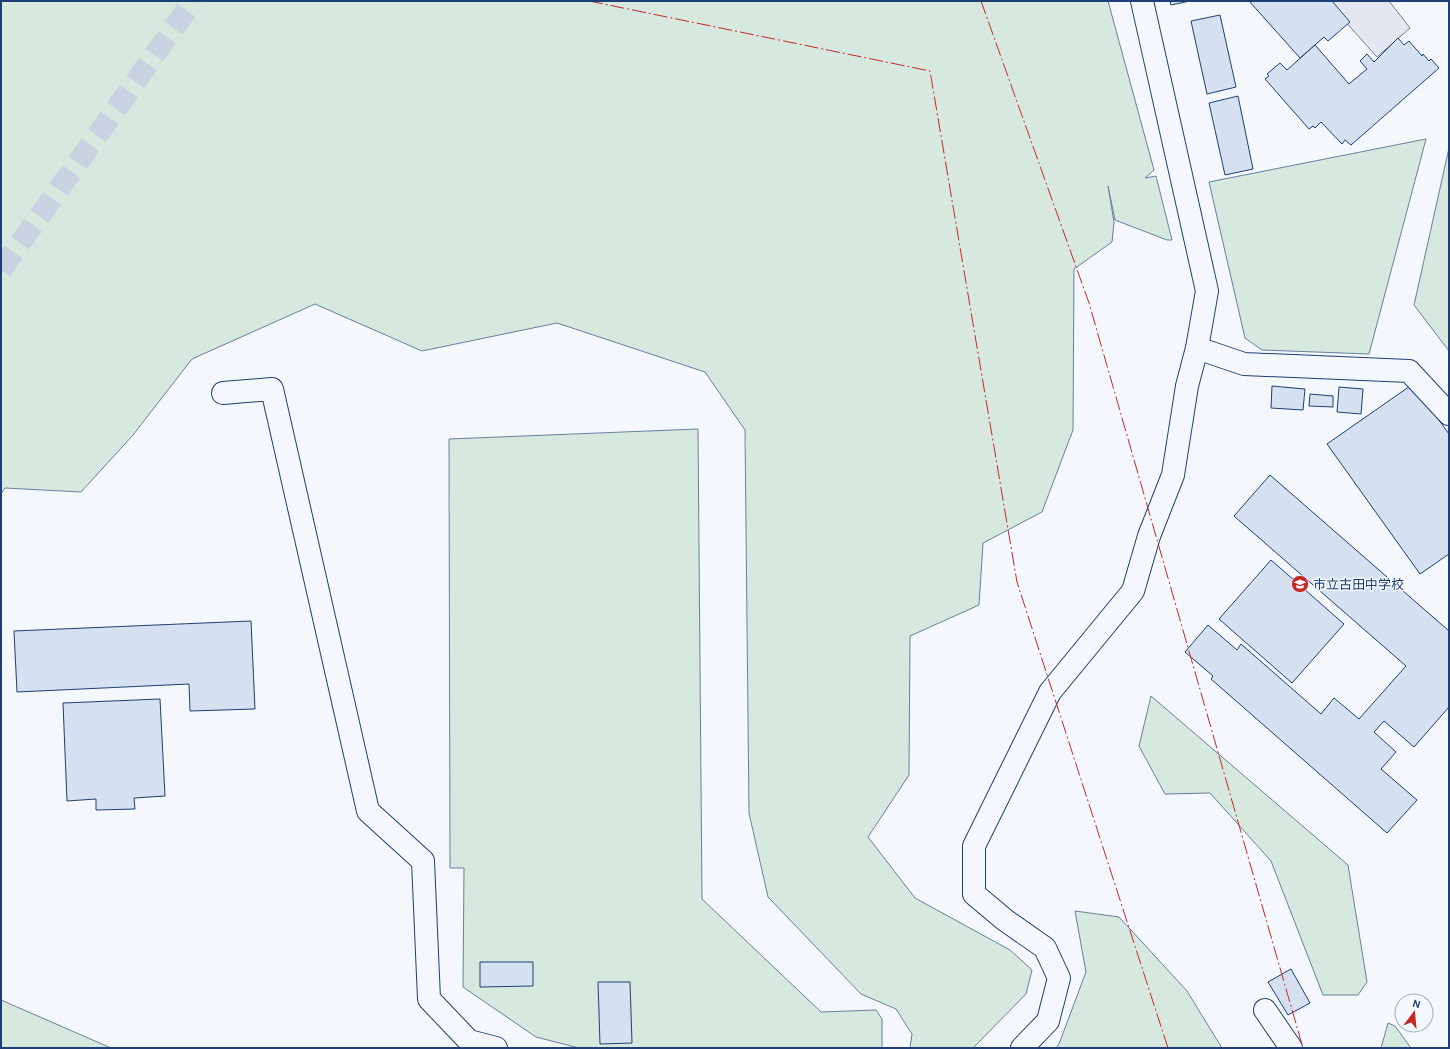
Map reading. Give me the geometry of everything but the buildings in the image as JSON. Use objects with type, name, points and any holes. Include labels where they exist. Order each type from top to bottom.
[{"type":"street","points":[[1022,1048],[1048,1021],[1059,978],[1045,948],[1005,920],[974,894],[974,846],[1050,692],[1134,591],[1149,536],[1173,474],[1187,386],[1197,348],[1207,291],[1142,1]]},
{"type":"street","points":[[1197,348],[1244,364],[1409,371],[1449,414]]},
{"type":"street","points":[[223,394],[272,389],[368,811],[423,861],[429,999],[469,1041],[496,1048]]},
{"type":"street","points":[[1265,1010],[1291,1048]]},
{"type":"shaded area","points":[[1,1],[1108,1],[1154,170],[1145,178],[1156,176],[1172,240],[1167,240],[1115,220],[1108,186],[1114,222],[1112,242],[1074,269],[1073,430],[1042,512],[983,543],[979,605],[910,636],[909,775],[868,837],[915,898],[1010,950],[1032,970],[1026,994],[973,1048],[910,1048],[912,1034],[896,1009],[861,994],[768,897],[749,813],[745,430],[705,372],[557,323],[422,351],[315,304],[192,359],[133,435],[81,492],[5,488],[1,494]]},
{"type":"shaded area","points":[[1327,1],[1389,1],[1410,28],[1377,57]]},
{"type":"shaded area","points":[[1426,139],[1369,354],[1262,350],[1245,338],[1209,182]]},
{"type":"shaded area","points":[[1449,148],[1449,351],[1414,305]]},
{"type":"shaded area","points":[[698,429],[702,899],[821,1012],[876,1010],[882,1019],[882,1048],[579,1048],[536,1037],[463,987],[464,868],[450,868],[449,439]]},
{"type":"shaded area","points":[[1151,696],[1348,865],[1367,982],[1358,995],[1323,995],[1271,861],[1210,793],[1165,794],[1139,746]]},
{"type":"shaded area","points":[[1075,911],[1119,917],[1187,991],[1222,1048],[1056,1048],[1059,1044],[1086,972]]},
{"type":"shaded area","points":[[1,1000],[111,1048],[1,1048]]},
{"type":"shaded area","points":[[1388,1023],[1394,1026],[1394,1033],[1400,1033],[1411,1048],[1381,1048]]},
{"type":"tunnel","points":[[1,270],[193,1]]},
{"type":"power","points":[[589,1],[930,71],[1017,582],[1168,1048]]},
{"type":"power","points":[[981,1],[1089,303],[1303,1048]]},
{"type":"place","name":"市立古田中学校","points":[[1300,584]]}]
